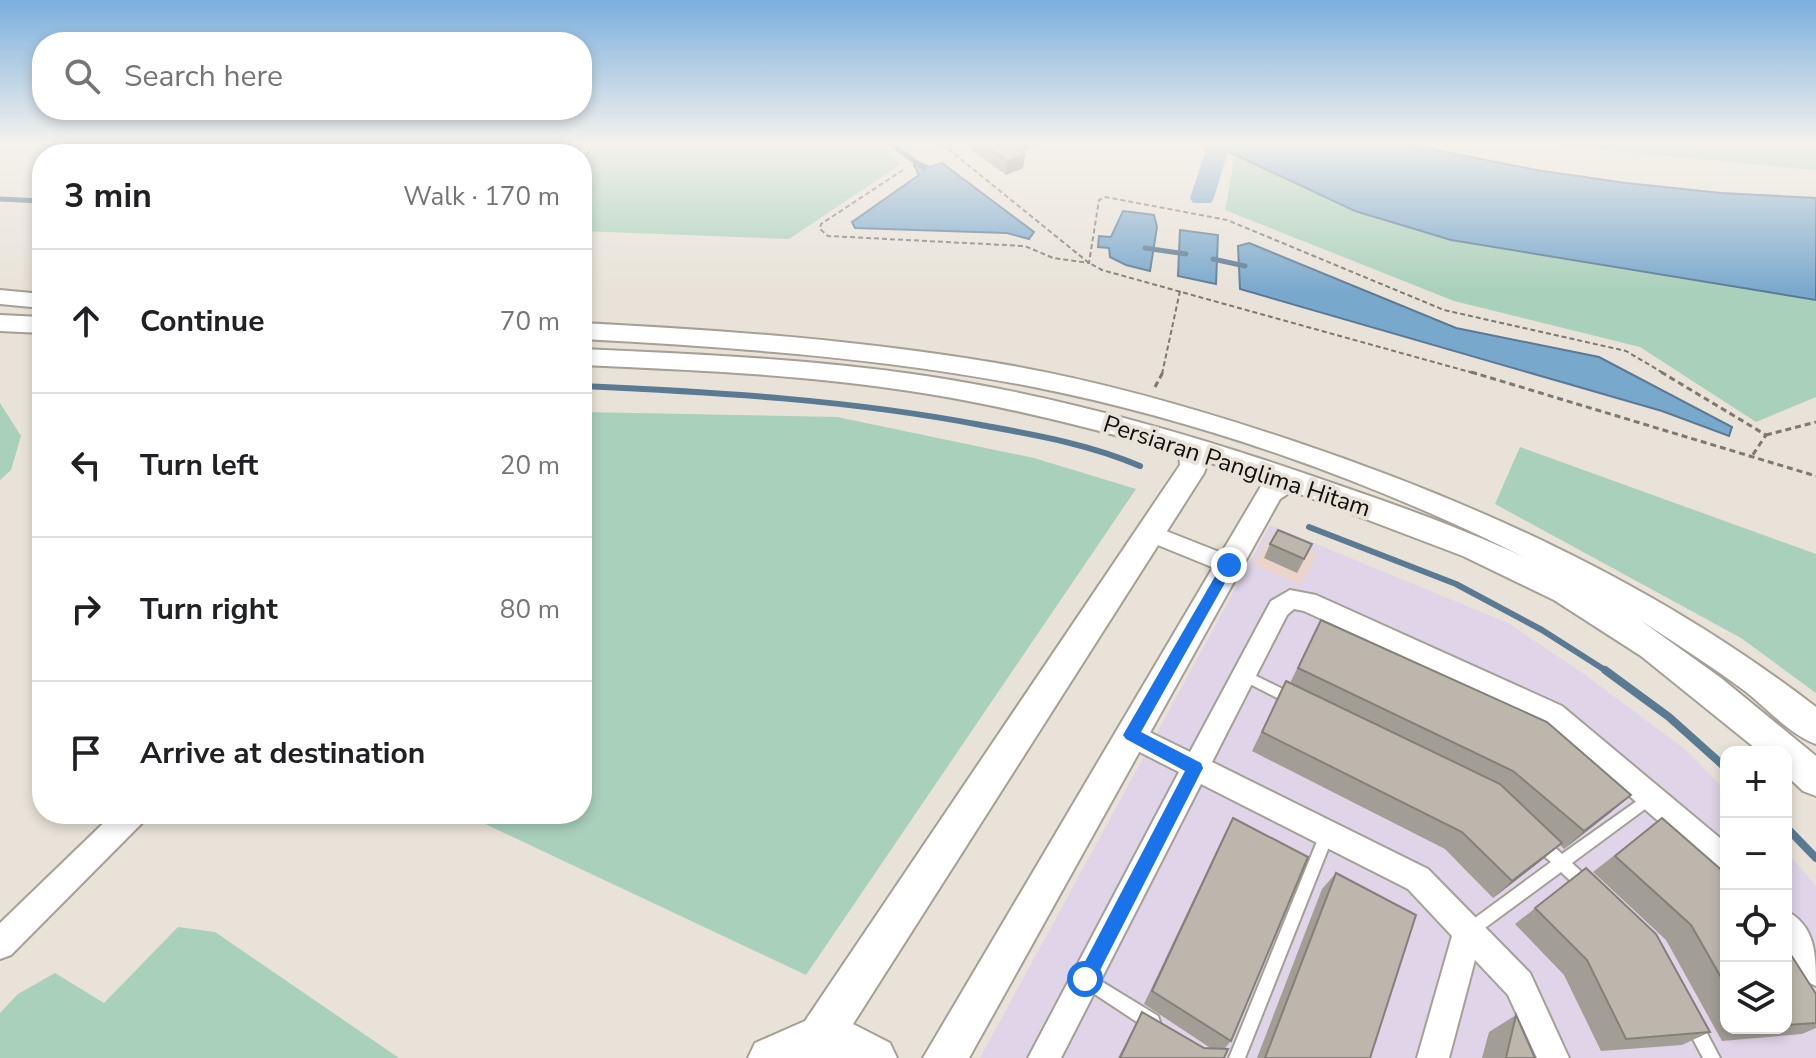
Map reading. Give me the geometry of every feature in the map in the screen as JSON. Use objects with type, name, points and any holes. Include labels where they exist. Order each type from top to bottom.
[{"type":"main road","points":[[0,297],[32,300]]},
{"type":"main road","points":[[0,323],[32,325]]},
{"type":"main road","name":"Persiaran Panglima Hitam","points":[[592,332],[772,341],[1000,372],[1141,405],[1248,435],[1349,470],[1539,548],[1707,644],[1816,728]]},
{"type":"main road","name":"Persiaran Panglima Hitam","points":[[592,358],[903,381],[1073,415],[1288,478],[1437,532],[1591,606],[1669,657],[1759,727],[1816,779]]},
{"type":"main road","points":[[818,1039],[1194,466],[1192,448]]},
{"type":"main road","points":[[945,1058],[1270,492],[1288,478]]},
{"type":"main road","points":[[770,1058],[789,1047],[818,1039],[840,1040],[857,1046],[875,1058]]},
{"type":"street","points":[[1151,533],[1229,565]]},
{"type":"street","points":[[1044,1058],[1279,608],[1290,599],[1308,602],[1553,714],[1720,856]]},
{"type":"street","points":[[1131,735],[1418,879],[1519,984],[1553,1058]]},
{"type":"street","points":[[0,944],[122,824]]},
{"type":"street","points":[[1433,1058],[1468,932]]},
{"type":"street","points":[[1792,935],[1816,971]]},
{"type":"lane","points":[[1244,675],[1312,709]]},
{"type":"lane","points":[[1468,932],[1651,797]]},
{"type":"lane","points":[[1237,1058],[1327,834]]},
{"type":"lane","points":[[1531,834],[1594,893]]},
{"type":"lane","points":[[1085,979],[1172,1034]]},
{"type":"lane","points":[[1683,1007],[1712,1058]]},
{"type":"path","points":[[868,193],[821,224],[820,229],[828,236],[1025,246],[1053,258],[1089,263]]},
{"type":"path","points":[[1003,193],[1089,263],[1102,270],[1258,310],[1816,476]]},
{"type":"path","points":[[1089,263],[1099,200],[1106,197],[1227,220],[1444,310],[1626,351],[1766,435]]},
{"type":"path","points":[[1141,405],[1160,381],[1180,291]]},
{"type":"path","points":[[1752,456],[1766,435],[1816,422]]},
{"type":"shaded area","points":[[1270,525],[1508,623],[1584,674],[1687,751],[1720,785],[1720,1034],[1792,1034],[1792,858],[1816,886],[1816,1058],[980,1058]]},
{"type":"shaded area","points":[[1271,535],[1317,555],[1301,585],[1254,565]]},
{"type":"green space","points":[[592,193],[857,193],[789,239],[592,231]]},
{"type":"green space","points":[[1228,193],[1317,193],[1355,211],[1451,240],[1816,300],[1816,397],[1756,422],[1640,347],[1454,301],[1225,210]]},
{"type":"green space","points":[[0,403],[21,436],[11,470],[0,480]]},
{"type":"green space","points":[[592,412],[837,417],[1034,458],[1136,489],[806,975],[485,824],[592,824]]},
{"type":"green space","points":[[1520,447],[1816,554],[1816,693],[1741,638],[1495,504]]},
{"type":"green space","points":[[178,927],[215,932],[399,1058],[0,1058],[0,1013],[18,994],[55,973],[104,1003]]},
{"type":"water","points":[[893,193],[982,193],[1034,232],[1029,239],[1007,233],[855,228],[852,222]]},
{"type":"water","points":[[1317,193],[1728,193],[1816,198],[1816,300],[1451,240],[1355,211]]},
{"type":"water","points":[[1123,211],[1154,215],[1157,227],[1150,271],[1126,265],[1110,257],[1109,248],[1098,247],[1099,236],[1111,237]]},
{"type":"water","points":[[1180,230],[1218,235],[1216,284],[1178,276]]},
{"type":"water","points":[[1249,243],[1456,328],[1599,357],[1732,427],[1729,436],[1662,411],[1240,289],[1238,246]]},
{"type":"building","points":[[1278,530],[1312,544],[1304,559],[1270,544]]},
{"type":"building","points":[[1321,620],[1547,722],[1631,795],[1584,831],[1513,771],[1298,668]]},
{"type":"building","points":[[1286,681],[1500,784],[1562,843],[1512,881],[1462,832],[1262,732]]},
{"type":"building","points":[[1233,818],[1308,857],[1231,1041],[1152,991]]},
{"type":"building","points":[[1662,818],[1720,869],[1720,976],[1691,925],[1615,856]]},
{"type":"building","points":[[1586,868],[1656,934],[1710,1032],[1626,1039],[1587,960],[1535,908]]},
{"type":"building","points":[[1336,873],[1416,915],[1370,1058],[1265,1058]]},
{"type":"building","points":[[1792,956],[1816,994],[1816,1023],[1792,1025]]},
{"type":"building","points":[[1142,1012],[1204,1048],[1228,1049],[1224,1058],[1120,1058]]},
{"type":"building","points":[[1516,1015],[1535,1058],[1506,1058]]},
{"type":"waterway","points":[[1202,198],[1203,193]]},
{"type":"waterway","points":[[0,199],[32,201]]},
{"type":"waterway","points":[[1145,248],[1186,254]]},
{"type":"waterway","points":[[1213,259],[1245,266]]},
{"type":"waterway","points":[[592,387],[733,394],[932,416],[1082,446],[1140,466]]},
{"type":"waterway","points":[[1309,527],[1456,584],[1542,630],[1606,671]]},
{"type":"waterway","points":[[1606,671],[1669,717],[1720,763]]},
{"type":"waterway","points":[[1792,833],[1816,858]]},
{"type":"route","points":[[1085,979],[1195,768],[1131,735],[1229,565]]}]
